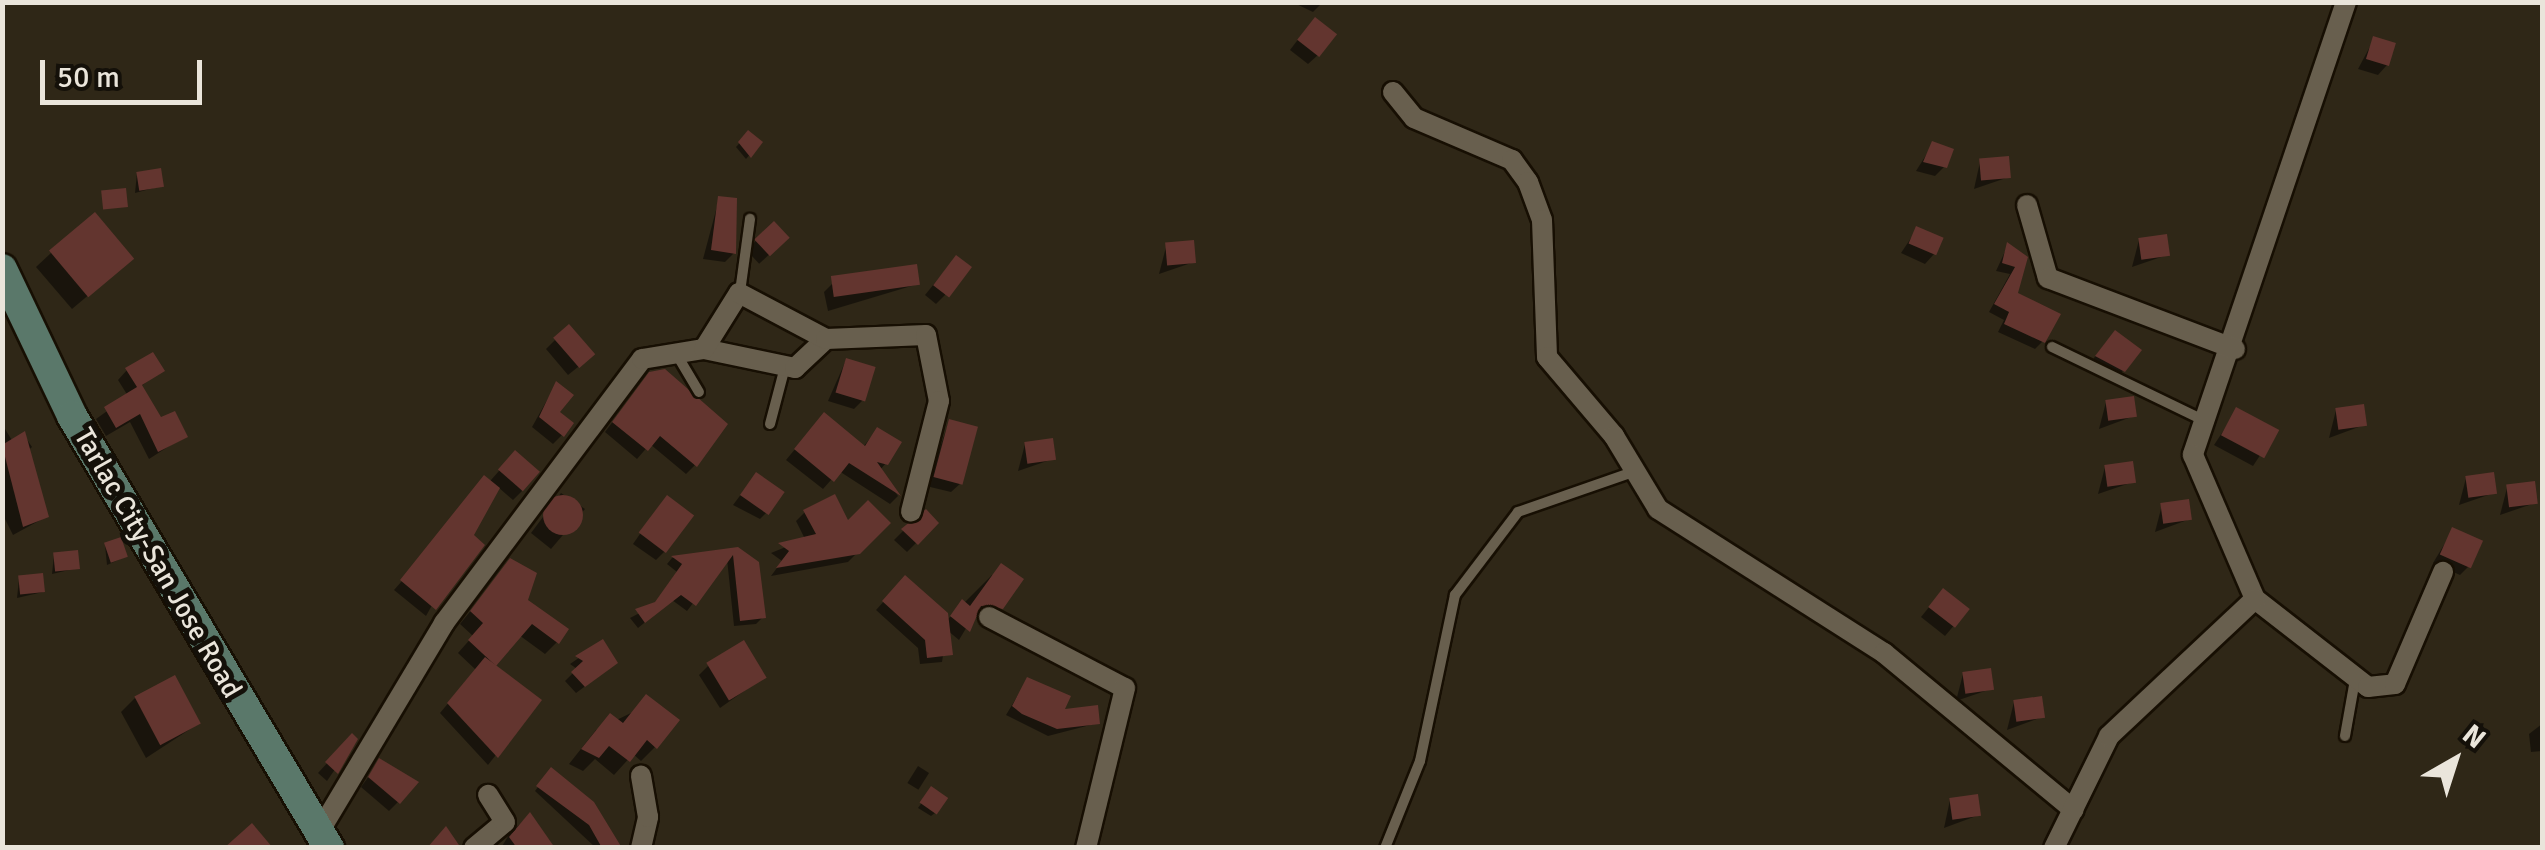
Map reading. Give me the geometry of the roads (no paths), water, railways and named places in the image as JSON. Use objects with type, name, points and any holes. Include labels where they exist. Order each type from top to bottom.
[{"type":"main road","name":"Tarlac City-San Jose Road","points":[[2,270],[96,458],[324,840]]},
{"type":"street","points":[[2346,2],[2236,350],[2202,420],[2193,455],[2255,598],[2355,680],[2395,684],[2443,572]]},
{"type":"street","points":[[1394,92],[1414,118],[1512,160],[1528,182],[1542,220],[1547,357],[1614,436],[1630,473],[1658,509],[1884,653],[2074,810]]},
{"type":"street","points":[[2027,205],[2048,278],[2236,350]]},
{"type":"street","points":[[704,349],[739,293],[826,339],[917,332],[934,346],[939,401],[911,512]]},
{"type":"street","points":[[324,840],[467,592],[642,359],[704,349],[785,367],[801,366],[826,339]]},
{"type":"street","points":[[2054,848],[2109,736],[2255,598]]},
{"type":"street","points":[[989,617],[1126,688],[1086,848]]},
{"type":"street","points":[[641,776],[648,817],[641,848]]},
{"type":"street","points":[[474,848],[505,822],[488,795]]},
{"type":"lane","points":[[739,293],[750,220]]},
{"type":"lane","points":[[2052,346],[2202,420]]},
{"type":"lane","points":[[676,354],[699,392]]},
{"type":"lane","points":[[770,424],[785,367]]},
{"type":"lane","points":[[1385,848],[1420,761],[1462,583],[1518,512],[1630,473]]},
{"type":"lane","points":[[2345,736],[2355,680]]}]
